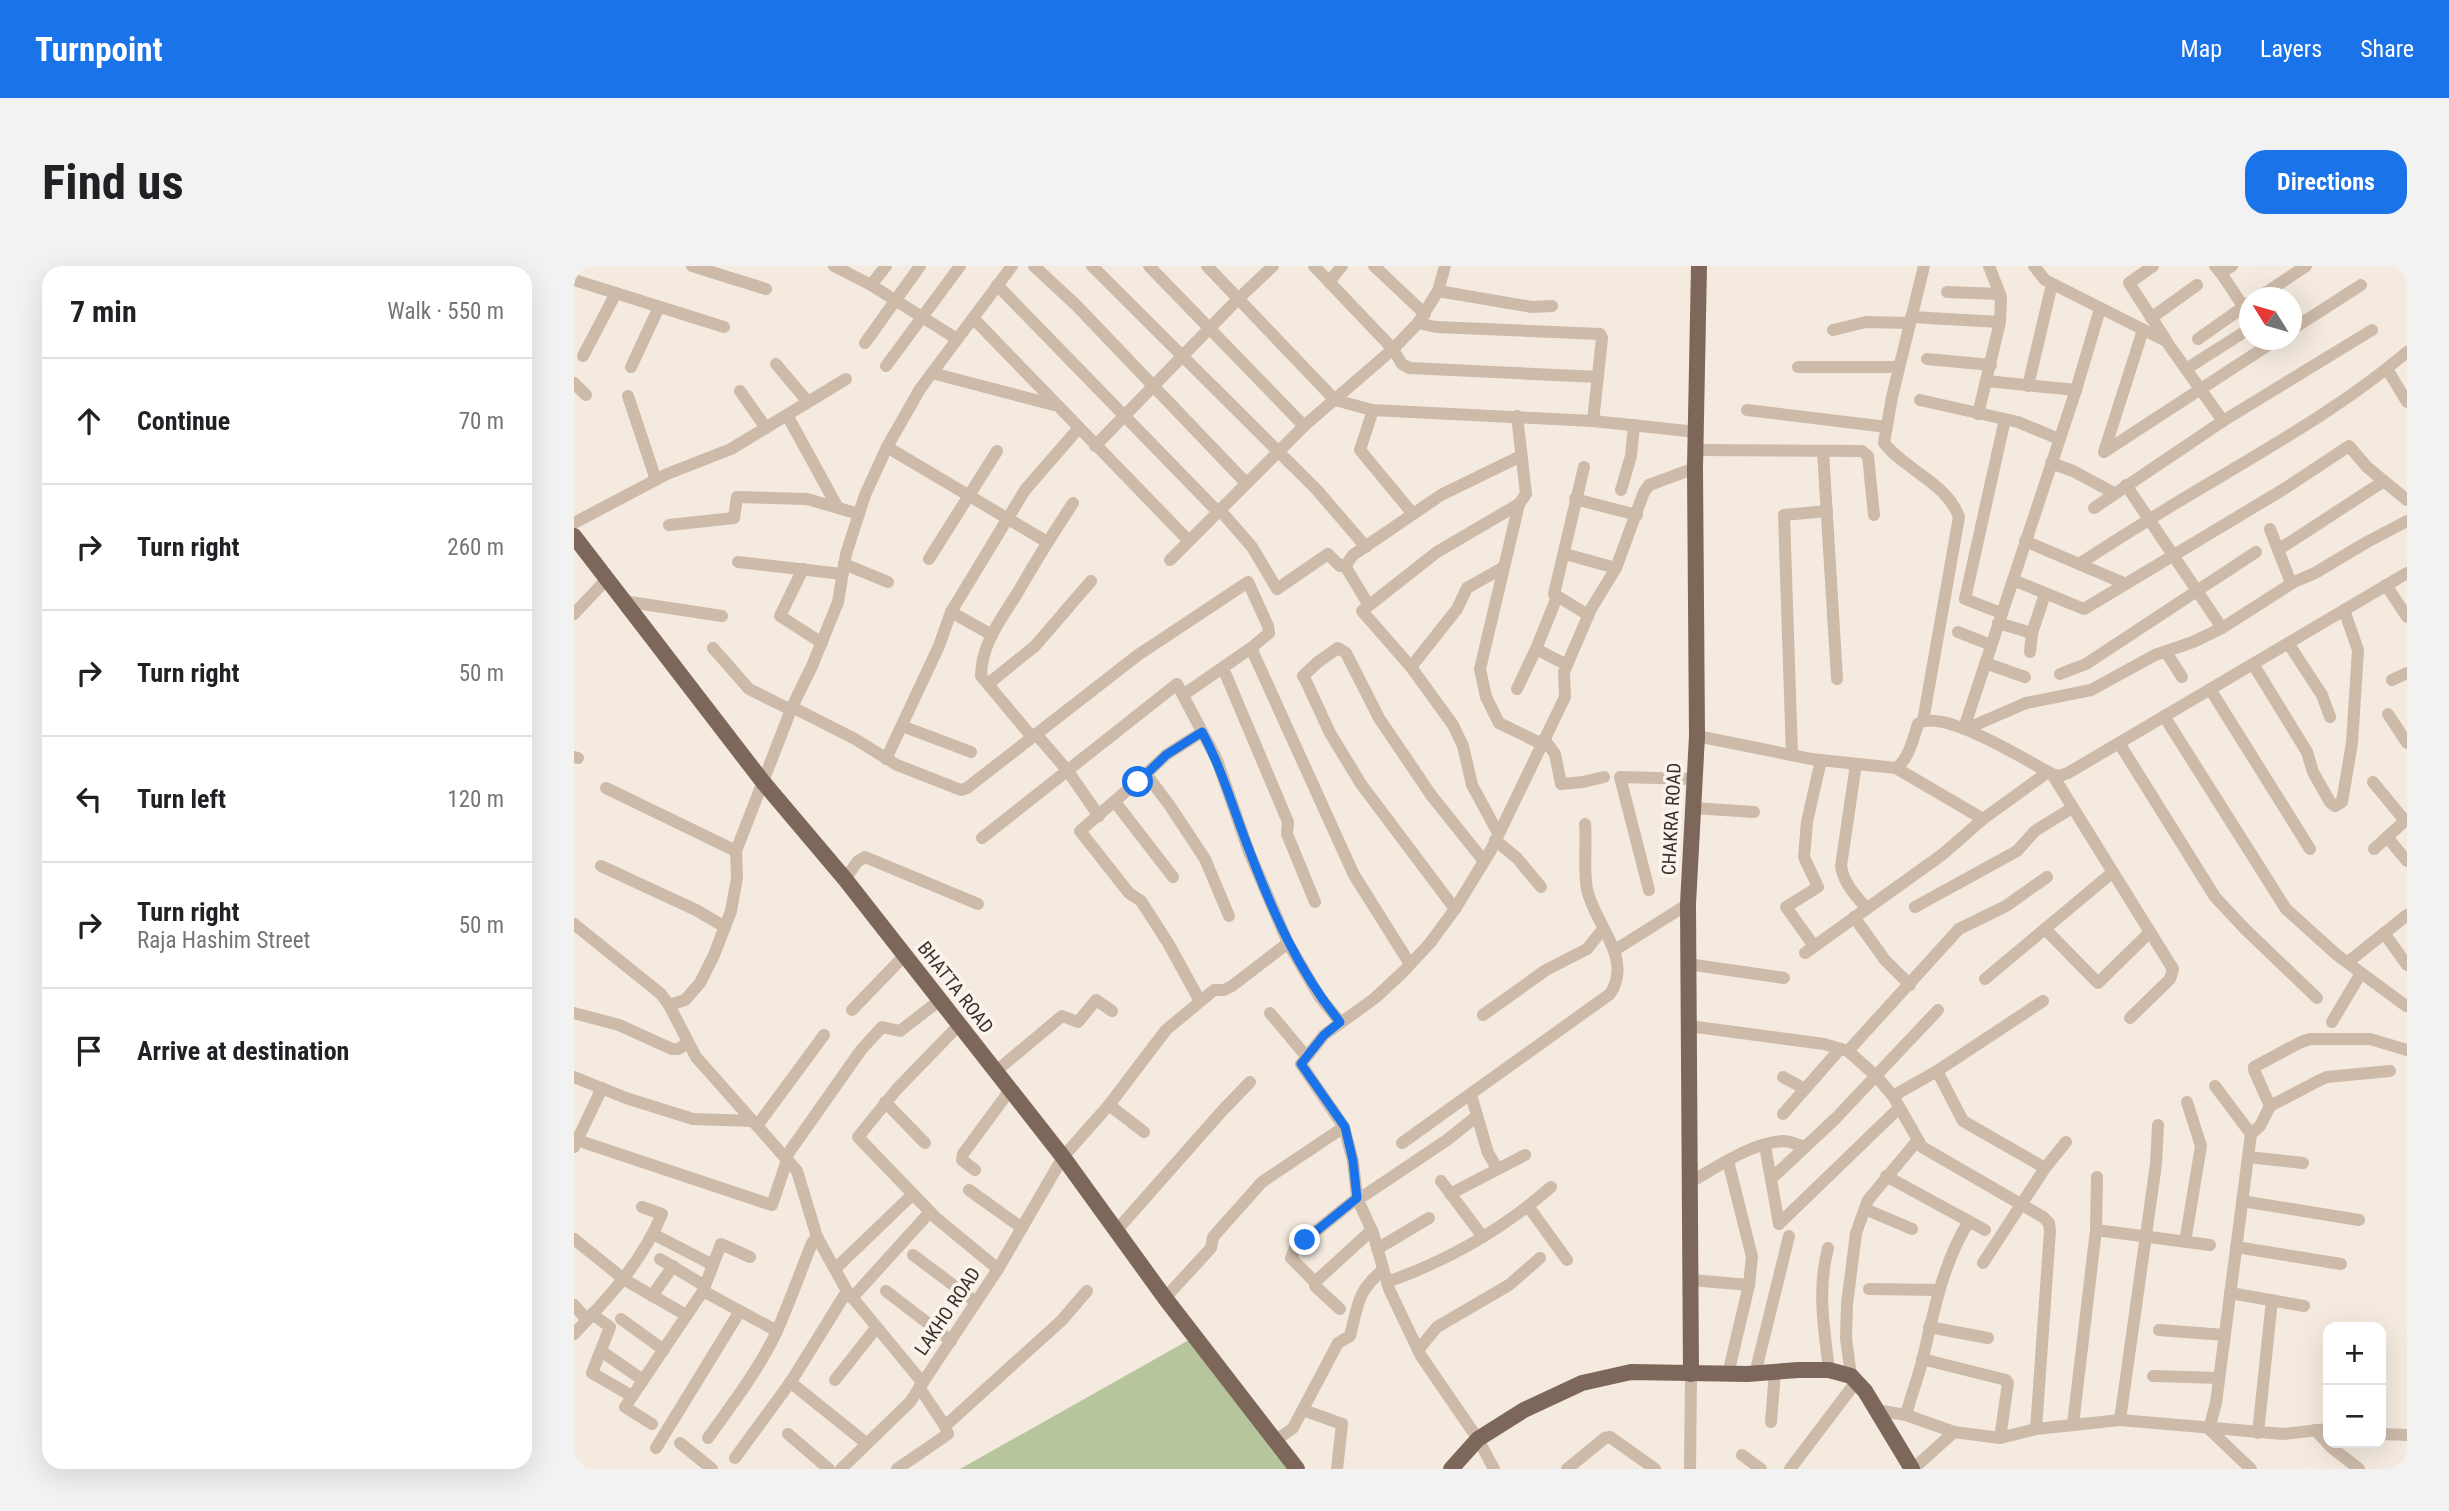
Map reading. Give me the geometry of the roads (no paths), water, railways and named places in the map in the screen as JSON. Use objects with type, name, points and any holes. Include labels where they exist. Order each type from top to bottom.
[{"type":"main road","name":"CHAKRA ROAD","points":[[1692,1374],[1688,904],[1697,736],[1695,468],[1699,266]]},
{"type":"main road","name":"BHATTA ROAD","points":[[574,536],[763,782],[845,879],[1063,1157],[1165,1298],[1297,1469]]},
{"type":"main road","points":[[1451,1469],[1478,1439],[1524,1410],[1582,1383],[1631,1372],[1755,1374],[1829,1370],[1854,1379],[1865,1391],[1913,1469]]},
{"type":"street","points":[[692,266],[766,289]]},
{"type":"street","points":[[834,266],[871,285],[957,339]]},
{"type":"street","points":[[871,285],[886,266]]},
{"type":"street","points":[[865,343],[920,266]]},
{"type":"street","points":[[886,366],[960,266]]},
{"type":"street","points":[[669,1004],[685,1000],[700,983],[725,927],[737,878],[736,851],[791,708],[838,602],[843,569],[859,514],[887,447],[920,389],[1012,266]]},
{"type":"street","points":[[1034,266],[1076,305],[1246,483]]},
{"type":"street","points":[[1092,266],[1317,490],[1366,547]]},
{"type":"street","points":[[1149,266],[1304,426]]},
{"type":"street","points":[[1208,266],[1335,400],[1373,410],[1593,421],[1697,432]]},
{"type":"street","points":[[1095,446],[1273,266]]},
{"type":"street","points":[[1314,266],[1409,368],[1598,377]]},
{"type":"street","points":[[1329,282],[1342,266]]},
{"type":"street","points":[[1374,266],[1421,319],[1436,327],[1600,334],[1602,338],[1593,421]]},
{"type":"street","points":[[1170,560],[1276,452],[1393,349],[1421,319],[1438,291],[1445,266]]},
{"type":"street","points":[[1923,721],[1959,517],[1957,509],[1935,484],[1894,454],[1884,443],[1899,367],[1924,266]]},
{"type":"street","points":[[1978,414],[2000,322],[2000,294],[1989,266]]},
{"type":"street","points":[[2034,266],[2040,276],[2052,284],[2166,341]]},
{"type":"street","points":[[2153,266],[2129,282],[2166,341],[2223,421]]},
{"type":"street","points":[[2274,287],[2306,266]]},
{"type":"street","points":[[2223,268],[2239,294]]},
{"type":"street","points":[[574,280],[724,327]]},
{"type":"street","points":[[2028,386],[2052,284]]},
{"type":"street","points":[[997,285],[1219,511],[1252,547],[1277,589],[1328,554],[1340,566],[1346,565],[1353,555],[1441,495],[1521,456]]},
{"type":"street","points":[[2151,318],[2197,285]]},
{"type":"street","points":[[2302,323],[2361,285]]},
{"type":"street","points":[[1438,291],[1532,307],[1552,306]]},
{"type":"street","points":[[1947,292],[2000,294]]},
{"type":"street","points":[[583,356],[616,293]]},
{"type":"street","points":[[631,367],[659,307]]},
{"type":"street","points":[[1966,729],[1966,722],[2076,390],[2100,309]]},
{"type":"street","points":[[2198,339],[2239,314]]},
{"type":"street","points":[[973,318],[1189,541]]},
{"type":"street","points":[[1833,330],[1866,322],[2000,322]]},
{"type":"street","points":[[2143,330],[2104,452],[2257,350]]},
{"type":"street","points":[[2094,508],[2223,421],[2372,330]]},
{"type":"street","points":[[2186,369],[2239,335]]},
{"type":"street","points":[[2079,564],[2294,432],[2387,369],[2407,352]]},
{"type":"street","points":[[1927,359],[1991,365]]},
{"type":"street","points":[[776,364],[808,402]]},
{"type":"street","points":[[1798,368],[1899,367]]},
{"type":"street","points":[[2387,369],[2407,402]]},
{"type":"street","points":[[932,373],[1056,405]]},
{"type":"street","points":[[574,523],[656,480],[731,449],[846,379]]},
{"type":"street","points":[[1986,381],[2076,390]]},
{"type":"street","points":[[574,383],[586,395]]},
{"type":"street","points":[[740,391],[766,428]]},
{"type":"street","points":[[628,396],[656,480]]},
{"type":"street","points":[[1920,400],[2018,422],[2059,439]]},
{"type":"street","points":[[1373,410],[1360,450],[1413,514]]},
{"type":"street","points":[[1747,410],[1887,427]]},
{"type":"street","points":[[788,415],[838,508]]},
{"type":"street","points":[[1517,416],[1526,495],[1519,505],[1480,669],[1486,697],[1499,723],[1543,742],[1555,754],[1561,784],[1604,777]]},
{"type":"street","points":[[2004,419],[1965,599],[2032,633]]},
{"type":"street","points":[[1621,490],[1632,456],[1634,425]]},
{"type":"street","points":[[887,759],[939,646],[951,612],[1025,490],[1079,429]]},
{"type":"street","points":[[2013,580],[2084,609],[2284,489],[2349,446],[2361,461],[2407,500]]},
{"type":"street","points":[[887,447],[1047,542]]},
{"type":"street","points":[[1696,450],[1866,453],[1874,515]]},
{"type":"street","points":[[929,559],[997,451]]},
{"type":"street","points":[[1823,451],[1837,679]]},
{"type":"street","points":[[2051,463],[2073,471],[2114,493]]},
{"type":"street","points":[[1584,467],[1554,594],[1588,615]]},
{"type":"street","points":[[1494,1469],[1478,1439],[1418,1350],[1385,1276],[1371,1230],[1357,1198],[1353,1161],[1345,1127],[1302,1067],[1303,1059],[1324,1035],[1375,998],[1410,964],[1430,943],[1455,909],[1497,837],[1565,697],[1564,672],[1588,615],[1616,568],[1644,492],[1649,485],[1695,468]]},
{"type":"street","points":[[2278,550],[2384,481]]},
{"type":"street","points":[[2126,485],[2222,628]]},
{"type":"street","points":[[669,525],[734,518],[737,497],[807,499],[859,514]]},
{"type":"street","points":[[1575,499],[1637,514]]},
{"type":"street","points":[[1073,503],[992,635],[981,662],[981,676],[1068,770],[1099,816]]},
{"type":"street","points":[[1519,505],[1437,552],[1362,611],[1411,667],[1453,724],[1463,746],[1472,785],[1497,837],[1541,887]]},
{"type":"street","points":[[1791,755],[1784,514],[1826,511]]},
{"type":"street","points":[[1966,729],[2026,703],[2091,690],[2166,652],[2193,642],[2222,628],[2291,583],[2315,573],[2407,521]]},
{"type":"street","points":[[2270,529],[2291,583]]},
{"type":"street","points":[[2025,541],[2126,584]]},
{"type":"street","points":[[2060,674],[2086,664],[2256,552]]},
{"type":"street","points":[[1565,554],[1616,568]]},
{"type":"street","points":[[738,562],[803,569],[843,569],[888,582]]},
{"type":"street","points":[[1346,565],[1368,604]]},
{"type":"street","points":[[1411,667],[1457,609],[1467,588],[1504,567]]},
{"type":"street","points":[[803,569],[780,616],[822,643]]},
{"type":"street","points":[[1896,768],[1910,748],[1918,724],[1930,720],[1966,729],[2050,773],[2059,776],[2068,773],[2407,573]]},
{"type":"street","points":[[574,614],[606,580]]},
{"type":"street","points":[[988,684],[1035,646],[1091,581]]},
{"type":"street","points":[[713,648],[749,689],[855,738],[887,759],[961,790],[1138,655],[1248,582],[1269,633],[1251,649],[1183,695]]},
{"type":"street","points":[[2386,585],[2407,617]]},
{"type":"street","points":[[2030,652],[2032,633],[2045,594]]},
{"type":"street","points":[[1517,689],[1557,597]]},
{"type":"street","points":[[623,601],[722,616]]},
{"type":"street","points":[[2253,664],[2307,752],[2313,772],[2330,802],[2335,806],[2342,802],[2352,743],[2358,650],[2344,610]]},
{"type":"street","points":[[951,612],[992,635]]},
{"type":"street","points":[[1958,632],[1991,645]]},
{"type":"street","points":[[2288,643],[2322,695],[2330,717]]},
{"type":"street","points":[[1455,909],[1361,784],[1330,733],[1303,676],[1308,669],[1338,648],[1346,653],[1379,718],[1431,795],[1483,860]]},
{"type":"street","points":[[1251,649],[1354,876],[1410,964]]},
{"type":"street","points":[[1536,649],[1567,666]]},
{"type":"street","points":[[2166,652],[2182,677]]},
{"type":"street","points":[[1985,663],[2025,677]]},
{"type":"street","points":[[1223,668],[1288,822],[1287,834],[1315,902]]},
{"type":"street","points":[[2392,680],[2407,673]]},
{"type":"street","points":[[982,838],[1177,684],[1217,760],[1249,852],[1288,943],[1319,996],[1340,1022]]},
{"type":"street","points":[[2210,689],[2310,849]]},
{"type":"street","points":[[2388,714],[2407,743]]},
{"type":"street","points":[[2164,716],[2286,909],[2361,973],[2406,1006]]},
{"type":"street","points":[[902,726],[971,752]]},
{"type":"street","points":[[1200,1001],[1141,901],[1127,890],[1080,831],[1166,755],[1202,732]]},
{"type":"street","points":[[1697,736],[1821,761],[1896,768],[1983,819]]},
{"type":"street","points":[[2119,743],[2215,897],[2317,998]]},
{"type":"street","points":[[1821,761],[1807,822],[1804,857],[1818,887],[1786,907],[1810,950],[1866,907],[1944,854],[1983,819],[2050,773]]},
{"type":"street","points":[[1856,764],[1841,866],[1842,875],[1866,907]]},
{"type":"street","points":[[2050,773],[2172,965],[2172,974],[2160,990],[2130,1018]]},
{"type":"street","points":[[1146,774],[1205,859],[1229,916]]},
{"type":"street","points":[[1649,890],[1620,777],[1695,779]]},
{"type":"street","points":[[2372,782],[2406,820],[2374,849]]},
{"type":"street","points":[[606,788],[736,851]]},
{"type":"street","points":[[1115,802],[1173,877]]},
{"type":"street","points":[[1693,808],[1754,812]]},
{"type":"street","points":[[1915,907],[2017,851],[2035,831],[2072,808]]},
{"type":"street","points":[[1402,1143],[1610,994],[1616,985],[1618,975],[1615,950],[1588,892],[1585,824]]},
{"type":"street","points":[[2387,837],[2407,861]]},
{"type":"street","points":[[845,879],[860,858],[865,857],[978,904]]},
{"type":"street","points":[[601,866],[696,910],[725,927]]},
{"type":"street","points":[[1985,979],[2113,872]]},
{"type":"street","points":[[1783,1114],[1805,1088],[1910,985],[1933,960],[1937,950],[1959,929],[2006,906],[2047,877]]},
{"type":"street","points":[[1615,950],[1688,904]]},
{"type":"street","points":[[2348,962],[2407,915]]},
{"type":"street","points":[[1854,918],[1885,960],[1910,985]]},
{"type":"street","points":[[574,924],[661,994],[669,1004],[696,1057],[797,1171],[817,1237],[835,1269],[850,1294],[920,1385],[946,1426],[948,1434],[897,1469]]},
{"type":"street","points":[[1483,1015],[1546,970],[1587,949],[1603,929]]},
{"type":"street","points":[[2045,929],[2098,983],[2150,932]]},
{"type":"street","points":[[2384,933],[2407,965]]},
{"type":"street","name":"LAKHO ROAD","points":[[841,1469],[910,1402],[998,1269],[1063,1157],[1109,1105],[1166,1030],[1200,1001],[1217,989],[1224,990],[1232,986],[1288,943]]},
{"type":"street","points":[[852,1010],[905,955]]},
{"type":"street","points":[[1688,964],[1784,978]]},
{"type":"street","points":[[2332,1022],[2361,973]]},
{"type":"street","points":[[602,1088],[577,1136],[772,1205],[786,1159],[861,1050],[882,1027],[900,1031],[940,1000]]},
{"type":"street","points":[[995,1072],[1062,1016],[1078,1022],[1096,1000],[1112,1011]]},
{"type":"street","points":[[1893,1096],[1937,1071],[2043,1001]]},
{"type":"street","points":[[1771,1179],[1876,1076],[1938,1010]]},
{"type":"street","points":[[574,1013],[619,1025],[672,1049],[688,1043]]},
{"type":"street","points":[[1270,1013],[1306,1056]]},
{"type":"street","points":[[959,1025],[885,1102],[858,1137],[930,1212],[998,1269]]},
{"type":"street","points":[[1689,1026],[1824,1044],[1844,1050],[1876,1076],[1893,1096],[1922,1147],[2049,1223],[2036,1429]]},
{"type":"street","points":[[755,1123],[824,1035]]},
{"type":"street","points":[[2270,1106],[2254,1067],[2301,1042],[2310,1039],[2370,1039],[2407,1050]]},
{"type":"street","points":[[1937,1071],[1964,1121],[2045,1168]]},
{"type":"street","points":[[2209,1429],[2216,1403],[2251,1134],[2260,1126],[2270,1106],[2327,1077],[2389,1071]]},
{"type":"street","points":[[574,1077],[693,1119],[755,1123]]},
{"type":"street","points":[[1783,1077],[1805,1088]]},
{"type":"street","points":[[1116,1231],[1250,1082]]},
{"type":"street","points":[[2215,1086],[2251,1134]]},
{"type":"street","points":[[975,1170],[962,1160],[962,1154],[1010,1090]]},
{"type":"street","points":[[1471,1095],[1488,1153],[1497,1168]]},
{"type":"street","points":[[885,1102],[925,1143]]},
{"type":"street","points":[[2185,1242],[2201,1146],[2188,1102]]},
{"type":"street","points":[[1109,1105],[1144,1132]]},
{"type":"street","points":[[1765,1146],[1779,1224],[1899,1108]]},
{"type":"street","points":[[1340,1309],[1291,1258],[1295,1248],[1357,1198],[1447,1140],[1477,1116]]},
{"type":"street","points":[[2120,1420],[2156,1164],[2158,1125]]},
{"type":"street","points":[[1165,1298],[1211,1248],[1213,1237],[1262,1182],[1345,1127]]},
{"type":"street","points":[[1690,1182],[1740,1154],[1765,1146],[1786,1141],[1805,1147]]},
{"type":"street","points":[[1796,1466],[1854,1379],[1846,1338],[1847,1304],[1856,1233],[1868,1200],[1917,1141]]},
{"type":"street","points":[[1983,1263],[2045,1168],[2066,1142]]},
{"type":"street","points":[[1450,1194],[1525,1154]]},
{"type":"street","points":[[2248,1157],[2302,1163]]},
{"type":"street","points":[[1728,1161],[1752,1258],[1749,1285],[1728,1374]]},
{"type":"street","points":[[1886,1176],[1985,1230]]},
{"type":"street","points":[[2073,1424],[2096,1230],[2097,1177]]},
{"type":"street","points":[[1441,1181],[1482,1237]]},
{"type":"street","points":[[1275,1441],[1293,1428],[1338,1343],[1350,1336],[1361,1295],[1368,1283],[1385,1276],[1417,1271],[1482,1237],[1509,1222],[1551,1187]]},
{"type":"street","points":[[969,1189],[1021,1228]]},
{"type":"street","points":[[835,1269],[913,1194]]},
{"type":"street","points":[[2242,1200],[2359,1220]]},
{"type":"street","points":[[1528,1206],[1567,1260]]},
{"type":"street","points":[[574,1334],[625,1280],[653,1234],[662,1214],[642,1207]]},
{"type":"street","points":[[1865,1209],[1912,1229]]},
{"type":"street","points":[[735,1458],[850,1294],[930,1212]]},
{"type":"street","points":[[1377,1249],[1429,1218]]},
{"type":"street","points":[[1906,1415],[1923,1359],[1939,1290],[1955,1243],[1969,1220]]},
{"type":"street","points":[[1315,1282],[1371,1230]]},
{"type":"street","points":[[2096,1230],[2210,1245]]},
{"type":"street","points":[[653,1234],[713,1265]]},
{"type":"street","points":[[1755,1374],[1788,1236]]},
{"type":"street","points":[[708,1437],[753,1374],[777,1331],[812,1243],[817,1237]]},
{"type":"street","points":[[574,1239],[625,1280],[686,1315]]},
{"type":"street","points":[[652,1424],[625,1407],[704,1288],[721,1244],[750,1257]]},
{"type":"street","points":[[2236,1247],[2342,1264]]},
{"type":"street","points":[[1828,1248],[1822,1273],[1821,1298],[1829,1370]]},
{"type":"street","points":[[913,1255],[976,1302]]},
{"type":"street","points":[[1418,1350],[1437,1327],[1503,1289],[1540,1258]]},
{"type":"street","points":[[660,1259],[740,1311],[777,1331]]},
{"type":"street","points":[[652,1296],[673,1266]]},
{"type":"street","points":[[1691,1280],[1749,1285]]},
{"type":"street","points":[[1869,1289],[1939,1290]]},
{"type":"street","points":[[886,1291],[951,1341]]},
{"type":"street","points":[[946,1426],[1061,1321],[1087,1291]]},
{"type":"street","points":[[2230,1293],[2304,1306]]},
{"type":"street","points":[[2258,1433],[2272,1300]]},
{"type":"street","points":[[574,1305],[590,1317],[610,1326],[592,1373],[632,1396]]},
{"type":"street","points":[[656,1448],[740,1311]]},
{"type":"street","points":[[621,1319],[664,1350]]},
{"type":"street","points":[[1929,1327],[1987,1338]]},
{"type":"street","points":[[835,1380],[876,1328]]},
{"type":"street","points":[[2160,1330],[2225,1335]]},
{"type":"street","points":[[600,1351],[643,1380]]},
{"type":"street","points":[[1923,1359],[2006,1380],[2008,1383],[2000,1438]]},
{"type":"street","points":[[1771,1422],[1775,1372]]},
{"type":"street","points":[[1690,1469],[1692,1374]]},
{"type":"street","points":[[2153,1376],[2219,1378]]},
{"type":"street","points":[[790,1382],[866,1443]]},
{"type":"street","points":[[1303,1410],[1342,1424],[1337,1469]]},
{"type":"street","points":[[1876,1410],[1906,1415],[1954,1432],[2000,1438],[2036,1429],[2120,1420],[2258,1433],[2283,1434],[2321,1429],[2331,1447],[2359,1469]]},
{"type":"street","points":[[2209,1429],[2252,1469]]},
{"type":"street","points":[[1913,1469],[1954,1432]]},
{"type":"street","points":[[788,1434],[829,1469]]},
{"type":"street","points":[[2386,1434],[2407,1435]]},
{"type":"street","points":[[1567,1469],[1605,1438],[1610,1437],[1655,1469]]},
{"type":"street","points":[[680,1443],[712,1469]]},
{"type":"street","points":[[1742,1455],[1761,1469]]}]
